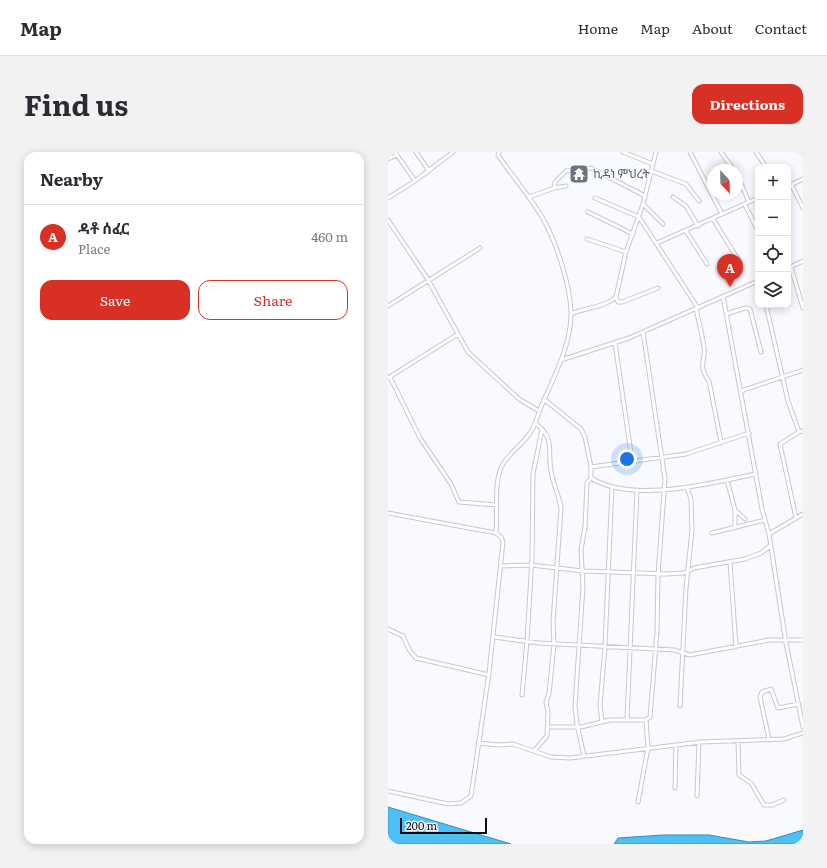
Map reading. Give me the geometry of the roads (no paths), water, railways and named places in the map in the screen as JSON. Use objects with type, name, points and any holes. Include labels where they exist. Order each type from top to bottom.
[{"type":"street","points":[[416,152],[429,171]]},
{"type":"street","points":[[388,198],[415,181],[453,152]]},
{"type":"street","points":[[623,152],[653,164]]},
{"type":"street","points":[[656,152],[643,204],[626,252],[616,296],[618,302],[622,302],[658,288]]},
{"type":"street","points":[[690,152],[722,214]]},
{"type":"street","points":[[727,152],[722,153],[730,164]]},
{"type":"street","points":[[756,152],[764,164]]},
{"type":"street","points":[[388,159],[396,153],[415,181]]},
{"type":"street","points":[[496,533],[498,476],[508,457],[524,443],[535,423],[561,360],[567,341],[571,314],[569,298],[553,242],[542,218],[498,153]]},
{"type":"street","points":[[554,188],[555,182],[566,171],[591,168],[645,196]]},
{"type":"street","points":[[651,171],[686,184],[699,201]]},
{"type":"street","points":[[791,185],[803,179]]},
{"type":"street","points":[[529,197],[554,188],[566,186]]},
{"type":"street","points":[[791,187],[803,208]]},
{"type":"street","points":[[743,188],[749,202]]},
{"type":"street","points":[[673,197],[686,206],[698,226]]},
{"type":"street","points":[[595,198],[639,217],[657,243],[697,308],[704,350],[702,362],[704,375],[709,381],[721,442]]},
{"type":"street","points":[[657,243],[755,199]]},
{"type":"street","points":[[643,204],[663,224]]},
{"type":"street","points":[[745,205],[755,225]]},
{"type":"street","points":[[588,212],[633,234]]},
{"type":"street","points":[[713,218],[739,261]]},
{"type":"street","points":[[388,220],[428,281],[468,352],[519,399],[539,411]]},
{"type":"street","points":[[686,231],[707,264]]},
{"type":"street","points":[[587,239],[626,252]]},
{"type":"street","points":[[388,306],[480,248]]},
{"type":"street","points":[[791,267],[803,261]]},
{"type":"street","points":[[790,272],[803,308]]},
{"type":"street","points":[[561,360],[615,343],[643,332],[755,282]]},
{"type":"street","points":[[571,314],[583,308],[609,303],[616,296]]},
{"type":"street","points":[[723,296],[756,474],[769,534],[786,640],[803,727]]},
{"type":"street","points":[[726,314],[748,307],[761,352]]},
{"type":"street","points":[[767,308],[784,377],[788,401],[798,432]]},
{"type":"street","points":[[638,802],[648,748],[646,720],[650,716],[656,649],[658,575],[665,489],[663,457],[643,332]]},
{"type":"street","points":[[458,334],[389,378],[420,438],[451,484],[459,502],[497,505]]},
{"type":"street","points":[[615,343],[632,460]]},
{"type":"street","points":[[741,391],[803,370]]},
{"type":"street","points":[[545,400],[582,429],[591,467],[591,478],[587,483],[586,527],[581,550],[583,571],[575,706],[584,756]]},
{"type":"street","points":[[534,751],[547,737],[548,727],[546,702],[549,694],[554,644],[553,622],[561,508],[551,469],[549,440],[542,429],[535,423]]},
{"type":"street","points":[[522,695],[527,641],[531,565],[533,474],[542,429]]},
{"type":"street","points":[[796,518],[780,442],[798,432],[803,431]]},
{"type":"street","points":[[591,467],[632,460],[686,454],[749,433]]},
{"type":"street","points":[[591,478],[601,484],[612,487],[638,490],[688,488],[756,474]]},
{"type":"street","points":[[727,480],[735,510],[735,528]]},
{"type":"street","points":[[602,722],[600,706],[605,647],[612,487]]},
{"type":"street","points":[[680,706],[688,570],[693,514],[688,488]]},
{"type":"street","points":[[627,719],[638,490]]},
{"type":"street","points":[[735,510],[745,519]]},
{"type":"street","points":[[388,513],[496,533],[501,537],[503,542],[502,566],[494,637],[471,796],[468,800],[461,803],[448,804],[388,791]]},
{"type":"street","points":[[769,534],[803,514]]},
{"type":"street","points":[[712,533],[765,520]]},
{"type":"street","points":[[502,566],[531,565],[583,571],[608,570],[658,575],[684,573],[688,570],[730,562],[761,553],[770,546]]},
{"type":"street","points":[[730,562],[736,647]]},
{"type":"street","points":[[388,629],[403,636],[410,651],[416,658],[489,675]]},
{"type":"street","points":[[494,637],[554,644],[674,650],[683,654],[695,654],[769,640],[803,640]]},
{"type":"street","points":[[768,739],[760,697],[762,692],[771,689],[778,708],[799,704]]},
{"type":"street","points":[[548,727],[578,728],[602,722],[627,719],[646,720]]},
{"type":"street","points":[[478,743],[499,745],[514,744],[558,758],[699,742],[788,738],[803,732]]},
{"type":"street","points":[[738,741],[739,775],[751,783],[764,805],[772,806],[784,800]]},
{"type":"street","points":[[697,796],[699,742]]},
{"type":"street","points":[[675,788],[676,745]]},
{"type":"water","points":[[388,807],[511,844],[388,844]]},
{"type":"water","points":[[803,830],[803,844],[614,844],[618,838],[663,835],[709,835],[749,842],[766,841]]},
{"type":"place","name":"ኪዳነ ምህረት","points":[[579,174]]},
{"type":"place","name":"ዳቶ ሰፈር","points":[[730,287]]}]
